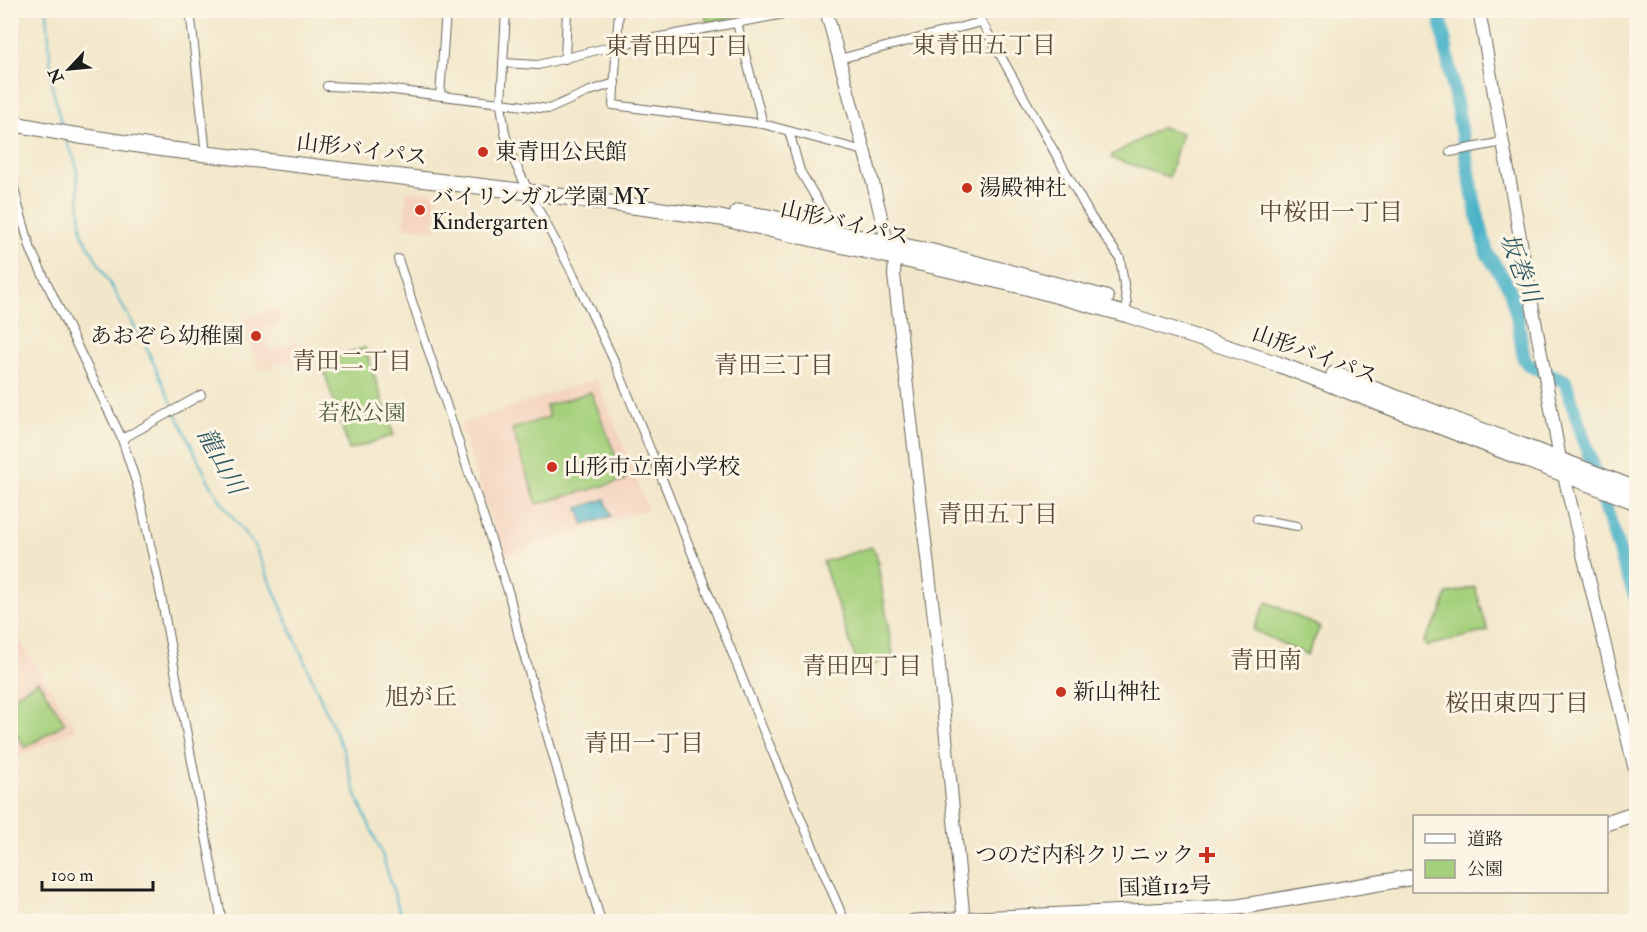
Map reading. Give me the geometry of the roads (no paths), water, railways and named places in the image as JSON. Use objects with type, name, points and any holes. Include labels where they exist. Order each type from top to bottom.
[{"type":"highway","name":"山形バイパス","points":[[10,112],[33,122],[164,149],[688,203],[773,218],[975,262],[1127,304],[1291,358],[1562,467],[1636,502]]},
{"type":"highway","name":"山形バイパス","points":[[10,123],[33,122]]},
{"type":"highway","name":"山形バイパス","points":[[75,130],[527,187],[721,218],[1026,287],[1128,315],[1267,360],[1562,467],[1636,489]]},
{"type":"highway","points":[[1608,822],[1636,813]]},
{"type":"highway","name":"国道112号","points":[[914,921],[964,921],[1238,907],[1413,877]]},
{"type":"street","points":[[190,10],[206,146]]},
{"type":"street","points":[[440,96],[446,10]]},
{"type":"street","points":[[506,10],[501,104],[511,155],[572,272],[617,367],[764,732],[845,921]]},
{"type":"street","points":[[564,59],[567,10]]},
{"type":"street","points":[[620,10],[613,105],[762,124],[864,151]]},
{"type":"street","points":[[503,63],[538,65],[617,45],[737,23],[757,15],[805,10]]},
{"type":"street","points":[[826,10],[887,242],[895,258],[896,296],[936,635],[964,921]]},
{"type":"street","points":[[975,10],[1092,217],[1120,258],[1127,304]]},
{"type":"street","points":[[1479,10],[1562,467],[1636,774]]},
{"type":"street","points":[[839,59],[981,22]]},
{"type":"street","points":[[737,23],[762,124]]},
{"type":"street","points":[[327,86],[377,88],[549,109],[615,83]]},
{"type":"street","points":[[789,131],[800,171],[837,233]]},
{"type":"street","points":[[1450,152],[1503,142]]},
{"type":"street","points":[[10,170],[18,205],[38,266],[122,439],[137,485],[149,536],[222,921]]},
{"type":"street","points":[[398,259],[503,573],[531,681],[601,921]]},
{"type":"street","points":[[122,439],[201,395]]},
{"type":"street","points":[[1257,519],[1297,526]]},
{"type":"water","points":[[605,499],[611,516],[584,525],[578,508]]},
{"type":"waterway","name":"龍山川","points":[[47,10],[52,86],[62,126]]},
{"type":"waterway","name":"坂巻川","points":[[1439,10],[1475,205],[1487,253],[1509,287],[1517,316],[1524,359],[1529,365],[1565,381],[1597,480]]},
{"type":"waterway","name":"龍山川","points":[[66,140],[76,163],[82,234],[147,349],[173,406]]},
{"type":"waterway","name":"龍山川","points":[[175,411],[207,478],[220,500],[255,547],[343,750],[358,800],[381,851],[403,922]]},
{"type":"waterway","name":"坂巻川","points":[[1602,496],[1636,598]]},
{"type":"place","name":"東青田公民館","points":[[483,152]]},
{"type":"place","name":"湯殿神社","points":[[967,188]]},
{"type":"place","name":"バイリンガル学園 MY Kindergarten","points":[[420,210]]},
{"type":"place","name":"あおぞら幼稚園","points":[[256,336]]},
{"type":"place","name":"山形市立南小学校","points":[[552,467]]},
{"type":"place","name":"新山神社","points":[[1061,692]]},
{"type":"place","name":"つのだ内科クリニック","points":[[1207,855]]},
{"type":"district","name":"東青田五丁目","points":[[984,45]]},
{"type":"district","name":"東青田四丁目","points":[[677,46]]},
{"type":"district","name":"中桜田一丁目","points":[[1331,212]]},
{"type":"district","name":"青田二丁目","points":[[352,361]]},
{"type":"district","name":"青田三丁目","points":[[774,365]]},
{"type":"district","name":"青田五丁目","points":[[998,514]]},
{"type":"district","name":"青田南","points":[[1266,660]]},
{"type":"district","name":"青田四丁目","points":[[862,666]]},
{"type":"district","name":"旭が丘","points":[[421,697]]},
{"type":"district","name":"桜田東四丁目","points":[[1517,703]]},
{"type":"district","name":"青田一丁目","points":[[644,743]]},
{"type":"park label","name":"若松公園","points":[[362,413]]}]
